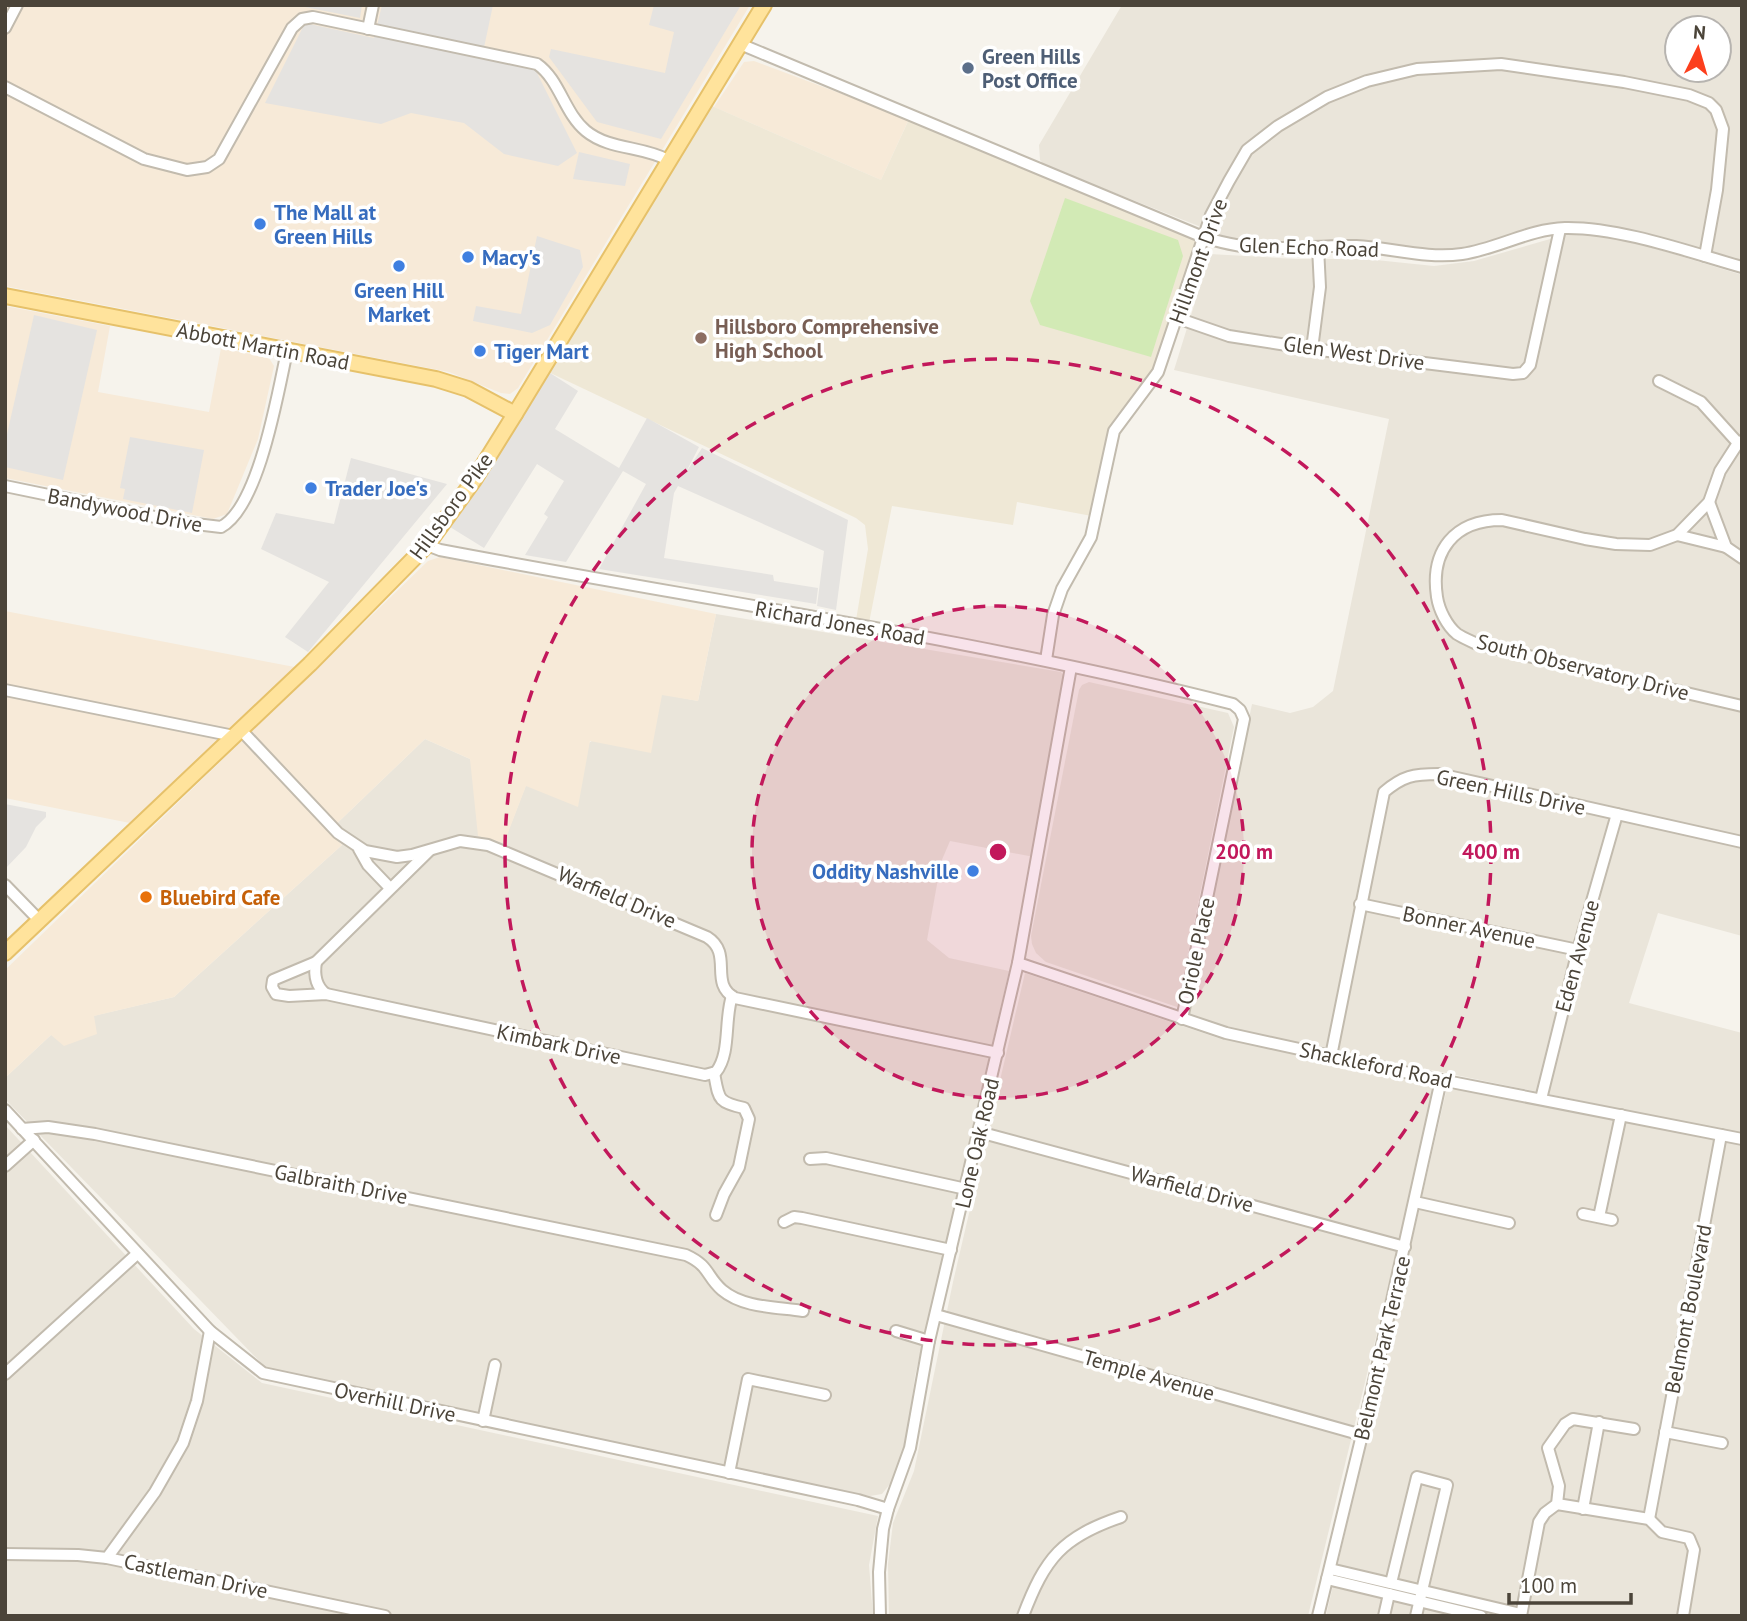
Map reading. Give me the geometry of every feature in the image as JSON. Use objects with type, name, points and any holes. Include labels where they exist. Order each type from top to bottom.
[{"type":"main road","name":"Hillsboro Pike","points":[[5,953],[320,654],[428,545],[474,480],[668,160],[682,144],[764,5]]},
{"type":"main road","name":"Abbott Martin Road","points":[[5,296],[436,379],[468,389],[515,414]]},
{"type":"street","points":[[5,28],[17,5]]},
{"type":"street","points":[[368,29],[373,5]]},
{"type":"street","points":[[5,87],[144,159],[187,170],[207,167],[219,159],[292,28],[302,19],[313,17],[537,64],[549,75],[574,119],[587,132],[601,140],[651,151],[668,160]]},
{"type":"street","name":"Glen Echo Road","points":[[740,44],[1203,237],[1229,244],[1263,248],[1357,246],[1428,256],[1453,255],[1560,229],[1592,230],[1742,267]]},
{"type":"street","name":"Hillmont Drive","points":[[1046,660],[1053,615],[1062,589],[1091,537],[1114,432],[1158,372],[1211,215],[1247,150],[1278,126],[1327,97],[1367,81],[1417,69],[1501,64],[1624,82],[1689,95],[1709,103],[1720,117],[1723,146],[1712,229],[1705,256]]},
{"type":"street","name":"Glen West Drive","points":[[1177,317],[1229,335],[1312,349],[1513,374],[1523,373],[1530,365],[1560,229]]},
{"type":"street","points":[[1312,349],[1320,287],[1318,247]]},
{"type":"street","name":"Bandywood Drive","points":[[5,486],[179,522],[221,527],[236,515],[266,445],[287,351]]},
{"type":"street","points":[[1659,381],[1701,402],[1740,442],[1720,471],[1709,502],[1677,535]]},
{"type":"street","points":[[1709,502],[1726,547]]},
{"type":"street","name":"South Observatory Drive","points":[[1677,535],[1650,545],[1616,544],[1502,520],[1484,520],[1449,540],[1438,556],[1434,581],[1439,609],[1456,634],[1477,644],[1742,706]]},
{"type":"street","points":[[1677,535],[1726,547],[1742,558]]},
{"type":"street","name":"Richard Jones Road","points":[[428,545],[559,573],[1046,660],[1233,704],[1244,719]]},
{"type":"street","name":"Lone Oak Road","points":[[880,1616],[880,1558],[888,1509],[910,1448],[929,1341],[1018,963],[1071,667]]},
{"type":"street","points":[[5,690],[237,733]]},
{"type":"street","name":"Oriole Place","points":[[1182,1019],[1244,719]]},
{"type":"street","name":"Warfield Drive","points":[[237,733],[338,833],[359,849],[377,855],[397,857],[460,841],[488,845],[703,934],[718,946],[721,954],[722,984],[732,996]]},
{"type":"street","name":"Green Hills Drive","points":[[1331,1056],[1384,792],[1399,779],[1420,774],[1438,774],[1742,842]]},
{"type":"street","name":"Eden Avenue","points":[[1541,1099],[1578,950],[1617,814]]},
{"type":"street","points":[[359,849],[368,865],[390,888]]},
{"type":"street","name":"Kimbark Drive","points":[[431,850],[316,962],[276,977],[271,983],[276,994],[326,994],[691,1073],[713,1073]]},
{"type":"street","points":[[5,885],[40,920]]},
{"type":"street","name":"Bonner Avenue","points":[[1360,904],[1578,950]]},
{"type":"street","points":[[316,962],[317,985],[326,994]]},
{"type":"street","name":"Shackleford Road","points":[[1018,963],[1226,1033],[1441,1080],[1742,1139]]},
{"type":"street","points":[[716,1215],[724,1194],[740,1167],[750,1119],[744,1108],[719,1100],[713,1073],[718,1070],[723,1058],[726,1019],[732,996],[998,1053]]},
{"type":"street","name":"Belmont Park Terrace","points":[[1318,1616],[1362,1435],[1441,1080]]},
{"type":"street","name":"Overhill Drive","points":[[5,1110],[210,1331],[263,1373],[858,1500],[888,1509]]},
{"type":"street","points":[[1599,1217],[1620,1115]]},
{"type":"street","name":"Galbraith Drive","points":[[22,1129],[48,1127],[95,1134],[659,1248],[701,1262],[719,1287],[731,1297],[746,1303],[803,1311]]},
{"type":"street","name":"Warfield Drive","points":[[979,1132],[1405,1247]]},
{"type":"street","name":"Belmont Boulevard","points":[[1649,1519],[1720,1135]]},
{"type":"street","points":[[5,1166],[34,1140]]},
{"type":"street","points":[[810,1159],[827,1158],[966,1189]]},
{"type":"street","points":[[1415,1202],[1509,1223]]},
{"type":"street","points":[[1583,1214],[1612,1220]]},
{"type":"street","points":[[784,1222],[794,1217],[802,1218],[951,1250]]},
{"type":"street","points":[[5,1374],[137,1254]]},
{"type":"street","name":"Temple Avenue","points":[[936,1315],[1362,1435]]},
{"type":"street","points":[[107,1558],[155,1492],[183,1443],[202,1378],[210,1331]]},
{"type":"street","points":[[896,1331],[929,1341]]},
{"type":"street","points":[[483,1421],[495,1365]]},
{"type":"street","points":[[729,1473],[748,1379],[825,1395]]},
{"type":"street","points":[[1557,1504],[1559,1486],[1548,1445],[1569,1420],[1577,1418],[1634,1429]]},
{"type":"street","points":[[1583,1508],[1599,1422]]},
{"type":"street","points":[[1665,1432],[1722,1443]]},
{"type":"street","points":[[1384,1616],[1417,1477],[1447,1485],[1416,1616]]},
{"type":"street","points":[[1329,1574],[1421,1596],[1521,1615],[1539,1522],[1545,1513],[1557,1504],[1649,1519],[1662,1532],[1692,1540],[1694,1550],[1683,1616]]},
{"type":"street","points":[[1023,1616],[1040,1575],[1049,1561],[1081,1533],[1121,1517]]},
{"type":"street","name":"Castleman Drive","points":[[5,1554],[107,1558],[385,1616]]},
{"type":"street","points":[[1421,1596],[1481,1616]]},
{"type":"shaded area","points":[[5,5],[750,5],[518,388],[510,394],[501,393],[449,372],[5,286]]},
{"type":"shaded area","points":[[362,5],[360,18],[305,7]]},
{"type":"shaded area","points":[[382,5],[493,5],[482,57],[535,69],[577,153],[558,166],[504,154],[464,123],[411,113],[381,124],[265,103],[305,23],[374,38]]},
{"type":"shaded area","points":[[654,5],[741,5],[661,139],[597,122],[549,57],[551,49],[665,73],[674,32],[649,25]]},
{"type":"shaded area","points":[[1122,5],[1742,5],[1742,262],[1603,225],[1572,223],[1542,227],[1459,250],[1430,250],[1370,242],[1256,243],[1234,240],[1044,165],[1040,160],[1039,145]]},
{"type":"shaded area","points":[[754,61],[909,119],[881,180],[714,107],[744,62]]},
{"type":"shaded area","points":[[705,103],[881,180],[911,115],[1203,237],[1164,358],[1106,439],[1097,517],[1017,502],[1013,525],[892,506],[868,628],[855,626],[868,549],[865,525],[856,518],[542,369]]},
{"type":"shaded area","points":[[579,152],[630,164],[625,186],[573,179]]},
{"type":"shaded area","points":[[1571,233],[1631,241],[1742,275],[1742,936],[1658,913],[1629,1003],[1742,1033],[1742,1134],[1228,1028],[1188,1014],[1252,704],[1290,713],[1313,707],[1333,691],[1389,419],[1174,370],[1210,254],[1296,259],[1366,259],[1434,266],[1474,261]]},
{"type":"shaded area","points":[[537,236],[580,250],[583,267],[550,325],[532,333],[473,321],[476,306],[521,314]]},
{"type":"shaded area","points":[[5,306],[110,326],[98,392],[209,412],[221,348],[269,358],[274,366],[258,439],[227,514],[213,519],[5,478]]},
{"type":"shaded area","points":[[34,315],[97,330],[63,480],[5,467],[5,443]]},
{"type":"shaded area","points":[[547,371],[578,391],[555,429],[619,468],[647,418],[699,447],[685,474],[702,448],[848,520],[836,610],[817,606],[824,551],[678,486],[674,493],[664,558],[773,575],[774,581],[818,588],[816,604],[599,569],[646,484],[623,471],[566,562],[525,555],[548,517],[544,514],[564,481],[537,464],[484,548],[450,527]]},
{"type":"shaded area","points":[[130,437],[204,450],[192,513],[123,499],[125,489],[120,488]]},
{"type":"shaded area","points":[[351,458],[447,484],[308,652],[285,637],[329,582],[261,549],[276,513],[334,524]]},
{"type":"shaded area","points":[[440,557],[716,614],[698,701],[662,695],[651,753],[590,741],[578,807],[526,786],[504,843],[478,836],[470,759],[425,739],[328,832],[342,845],[174,997],[94,1016],[97,1034],[64,1046],[51,1035],[5,1078],[5,970],[428,561]]},
{"type":"shaded area","points":[[5,611],[305,669],[140,825],[5,798]]},
{"type":"shaded area","points":[[716,614],[1061,672],[1066,679],[1034,857],[950,841],[941,862],[927,940],[949,958],[1009,971],[915,1376],[906,1441],[894,1479],[882,1494],[870,1496],[267,1369],[5,1099],[5,1078],[51,1035],[93,1016],[174,997],[342,845],[328,832],[425,739],[470,759],[504,842],[526,785],[662,694],[698,701]]},
{"type":"shaded area","points":[[1089,682],[1228,713],[1234,727],[1177,1007],[1046,962],[1036,953],[1032,944],[1031,936],[1079,690]]},
{"type":"shaded area","points":[[5,804],[46,812],[46,817],[36,827],[26,847],[5,869]]},
{"type":"shaded area","points":[[1025,973],[1218,1038],[1433,1082],[1436,1091],[1308,1616],[889,1616],[888,1564],[893,1523],[914,1471],[953,1282]]},
{"type":"shaded area","points":[[1460,1088],[1742,1145],[1742,1616],[1326,1616],[1446,1092]]},
{"type":"shaded area","points":[[5,1125],[194,1329],[262,1383],[878,1516],[869,1565],[873,1616],[5,1616]]},
{"type":"green space","points":[[1065,198],[1178,240],[1183,256],[1151,357],[1040,325],[1030,301]]},
{"type":"place","name":"Green Hills Post Office","points":[[968,68]]},
{"type":"place","name":"The Mall at Green Hills","points":[[260,224]]},
{"type":"place","name":"Macy's","points":[[468,257]]},
{"type":"place","name":"Green Hill Market","points":[[399,266]]},
{"type":"place","name":"Hillsboro Comprehensive High School","points":[[701,338]]},
{"type":"place","name":"Tiger Mart","points":[[480,351]]},
{"type":"place","name":"Trader Joe's","points":[[311,488]]},
{"type":"place","name":"Oddity Nashville","points":[[973,871]]},
{"type":"place","name":"Bluebird Cafe","points":[[146,897]]}]
